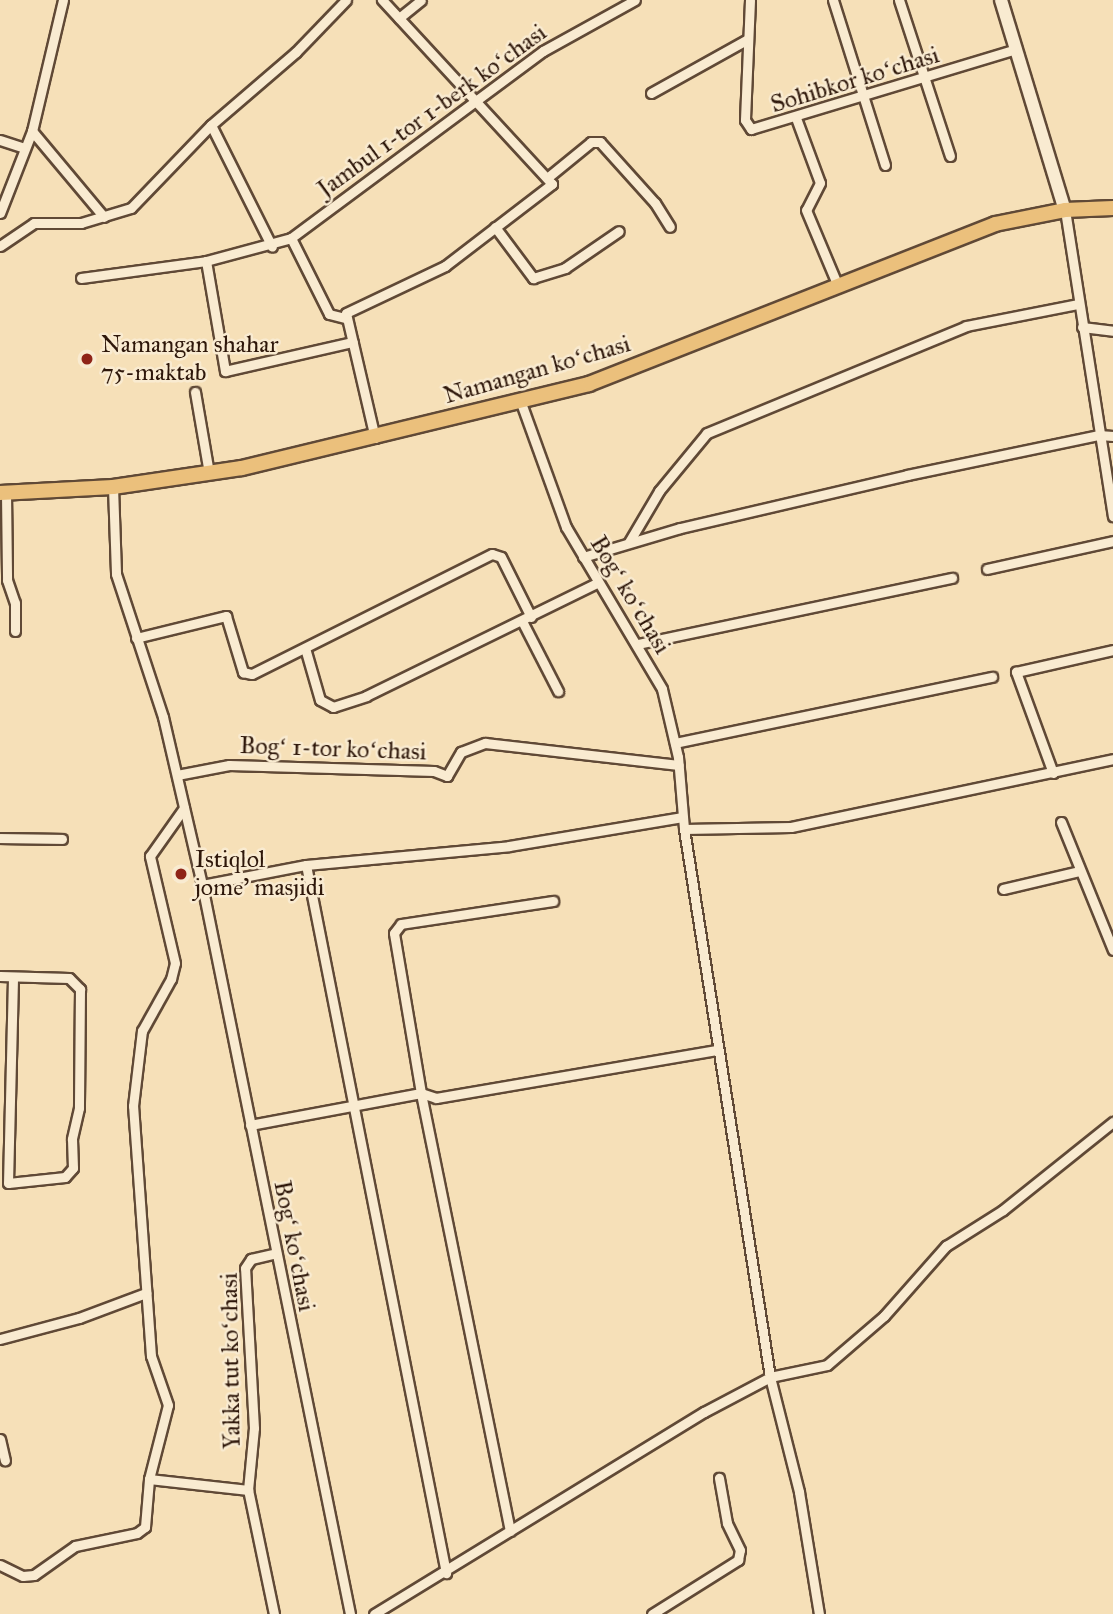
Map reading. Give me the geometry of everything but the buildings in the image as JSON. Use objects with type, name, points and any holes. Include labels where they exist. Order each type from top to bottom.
[{"type":"main road","points":[[1001,0],[1065,210]]},
{"type":"main road","name":"Namangan koʻchasi","points":[[3,493],[113,487],[209,473],[375,438],[590,384],[995,224],[1065,210],[1113,208]]},
{"type":"street","points":[[0,213],[32,131],[63,0]]},
{"type":"street","points":[[0,246],[34,223],[81,223],[131,208],[145,197],[211,125],[296,52],[346,0]]},
{"type":"street","points":[[375,438],[345,318],[346,313],[445,265],[551,185],[382,0]]},
{"type":"street","points":[[399,18],[421,0]]},
{"type":"street","name":"Jambul 1-tor 1-berk koʻchasi","points":[[272,247],[291,238],[556,43],[635,0]]},
{"type":"street","name":"Sohibkor koʻchasi","points":[[750,0],[747,127],[758,130],[1016,49]]},
{"type":"street","points":[[833,0],[885,165]]},
{"type":"street","points":[[899,0],[950,156]]},
{"type":"street","points":[[652,93],[748,39]]},
{"type":"street","points":[[796,118],[820,183],[806,210],[838,286]]},
{"type":"street","points":[[81,278],[206,261],[272,247],[211,125]]},
{"type":"street","points":[[32,131],[104,217]]},
{"type":"street","points":[[0,140],[24,148]]},
{"type":"street","points":[[547,178],[592,142],[600,142],[655,204],[670,227]]},
{"type":"street","points":[[1065,210],[1098,435],[1113,516]]},
{"type":"street","points":[[495,227],[533,278],[565,268],[619,231]]},
{"type":"street","points":[[291,238],[329,314],[345,318]]},
{"type":"street","points":[[206,261],[225,371],[353,342]]},
{"type":"street","points":[[629,542],[659,491],[707,433],[966,326],[1079,304]]},
{"type":"street","points":[[1082,327],[1113,331]]},
{"type":"street","points":[[195,392],[209,473]]},
{"type":"street","name":"Bogʻ koʻchasi","points":[[520,400],[566,527],[597,583],[638,644],[662,689],[679,765],[684,829],[770,1377],[799,1492],[819,1614]]},
{"type":"street","points":[[583,557],[629,542],[894,478],[1098,435],[1113,436]]},
{"type":"street","name":"Bogʻ koʻchasi","points":[[113,487],[116,574],[177,775],[202,884],[350,1614]]},
{"type":"street","points":[[3,493],[7,580],[15,603],[15,631]]},
{"type":"street","points":[[987,569],[1113,541]]},
{"type":"street","points":[[136,639],[226,616],[243,672],[248,675],[492,554],[501,557],[531,617]]},
{"type":"street","points":[[638,644],[953,578]]},
{"type":"street","points":[[305,648],[320,701],[332,706],[366,696],[597,583]]},
{"type":"street","points":[[522,621],[558,691]]},
{"type":"street","points":[[1053,772],[1016,671],[1113,650]]},
{"type":"street","points":[[675,743],[992,677]]},
{"type":"street","name":"Bogʻ 1-tor koʻchasi","points":[[177,775],[229,765],[435,771],[447,776],[461,751],[485,743],[679,765]]},
{"type":"street","points":[[684,829],[791,827],[1113,759]]},
{"type":"street","points":[[0,1565],[34,1575],[75,1546],[140,1532],[145,1527],[149,1479],[168,1405],[150,1356],[133,1106],[142,1031],[172,979],[175,963],[149,862],[152,850],[184,808]]},
{"type":"street","points":[[202,884],[306,864],[509,846],[683,817]]},
{"type":"street","points":[[1061,822],[1113,950]]},
{"type":"street","points":[[0,838],[62,839]]},
{"type":"street","points":[[306,864],[446,1573]]},
{"type":"street","points":[[1003,889],[1080,871]]},
{"type":"street","points":[[510,1531],[421,1093],[395,938],[397,926],[553,901]]},
{"type":"street","points":[[0,976],[69,978],[77,983],[80,1078],[72,1172],[65,1177],[4,1184],[13,977]]},
{"type":"street","points":[[250,1125],[421,1093],[436,1098],[718,1050]]},
{"type":"street","points":[[374,1614],[446,1573],[638,1450],[770,1377],[803,1373],[840,1355],[915,1285],[946,1246],[1003,1210],[1113,1122]]},
{"type":"street","name":"Yakka tut koʻchasi","points":[[274,1614],[248,1490],[254,1428],[245,1268],[251,1259],[276,1253]]},
{"type":"street","points":[[0,1339],[79,1318],[146,1293]]},
{"type":"street","points":[[0,1439],[5,1460]]},
{"type":"street","points":[[652,1614],[738,1559],[740,1550],[727,1523],[719,1478]]},
{"type":"street","points":[[149,1479],[248,1490]]},
{"type":"place","name":"Namangan shahar 75-maktab","points":[[87,359]]},
{"type":"place","name":"Istiqlol jome’ masjidi","points":[[181,874]]}]
